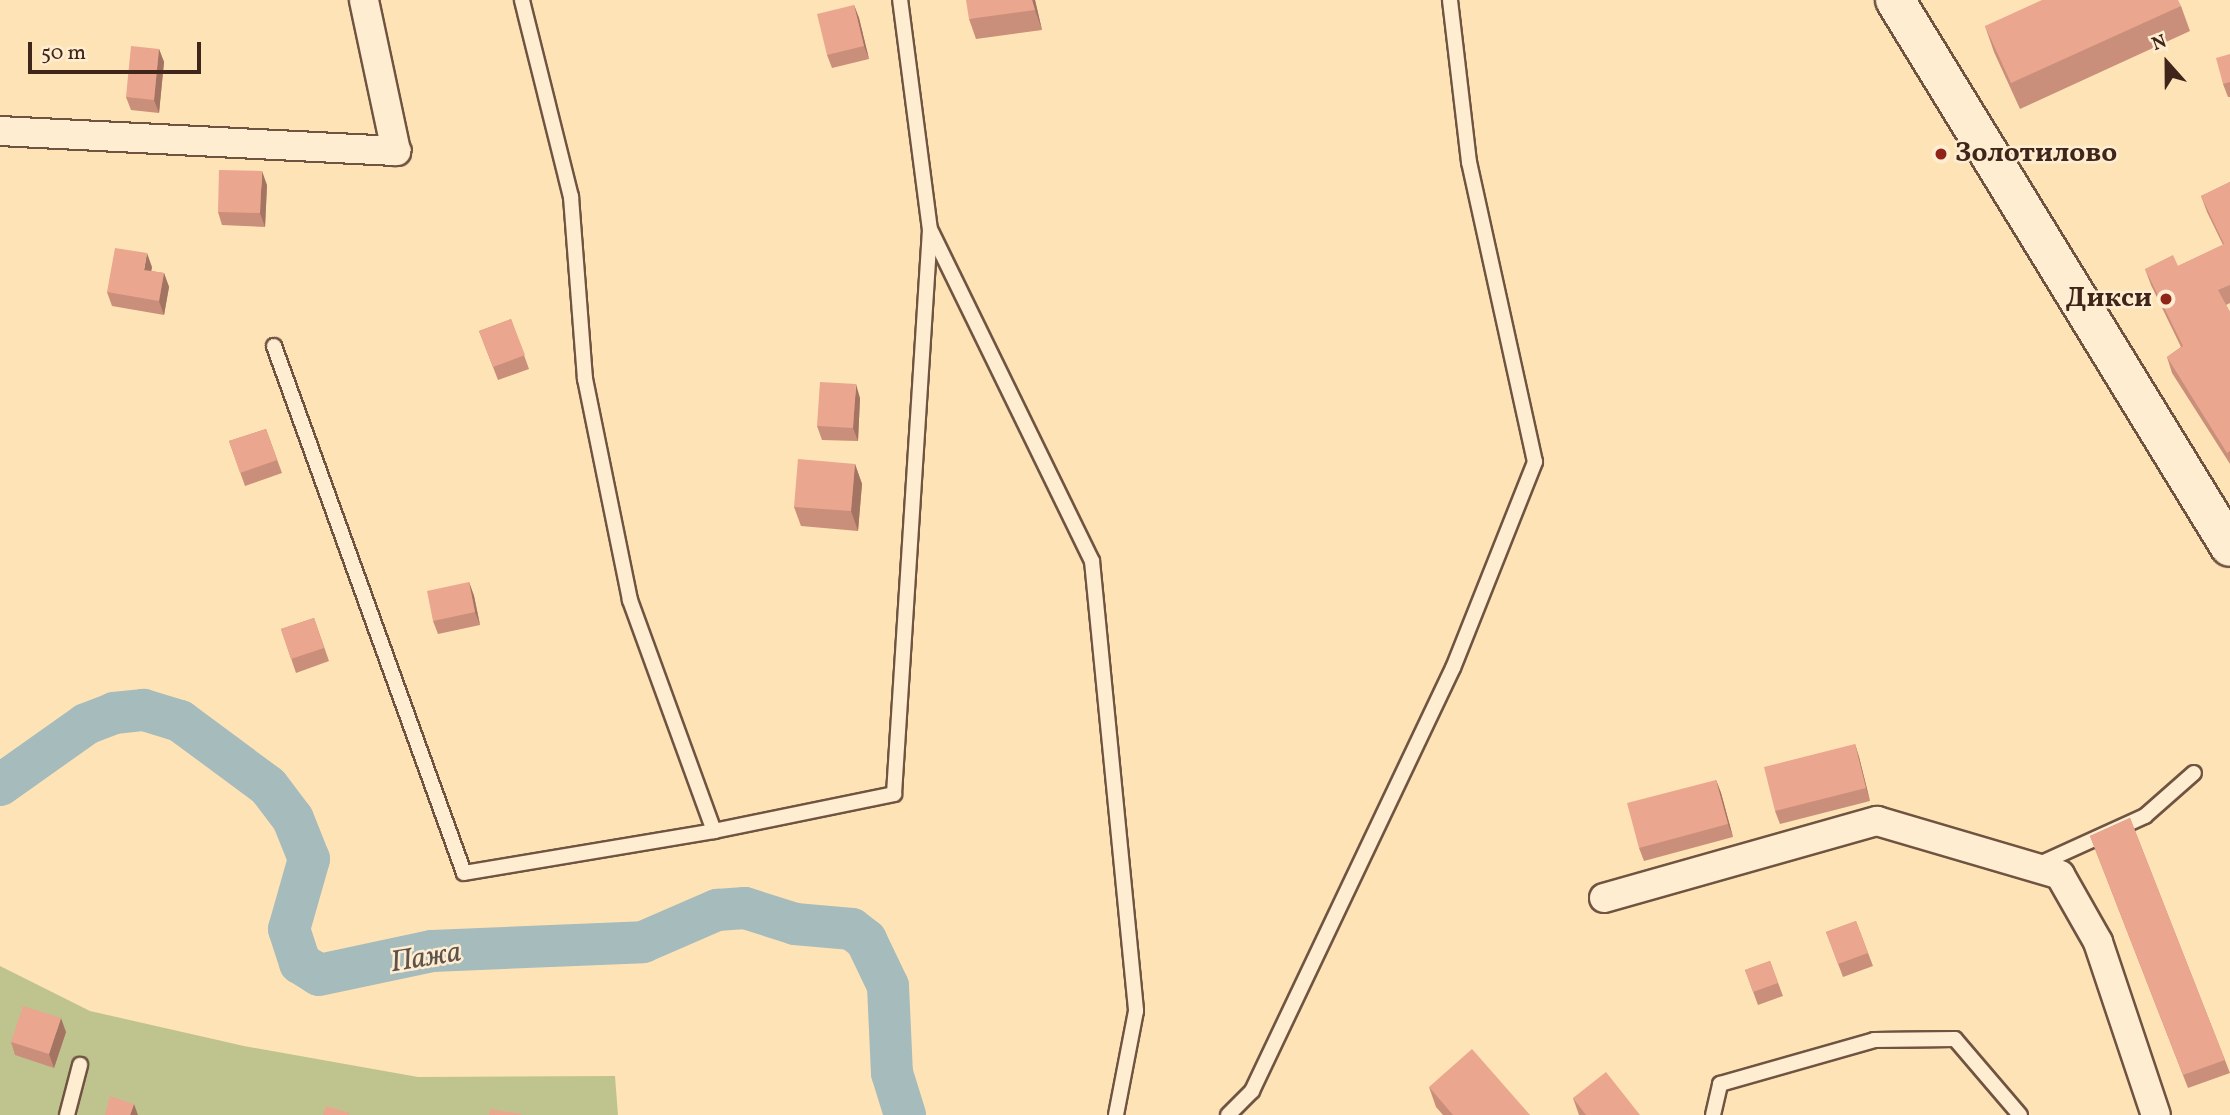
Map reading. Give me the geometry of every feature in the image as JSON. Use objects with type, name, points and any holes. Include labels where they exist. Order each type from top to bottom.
[{"type":"main road","points":[[1895,0],[2230,547]]},
{"type":"street","points":[[0,131],[396,151],[364,0]]},
{"type":"street","points":[[1604,898],[1877,821],[2060,875],[2098,942],[2155,1115]]},
{"type":"lane","points":[[522,0],[571,197],[585,379],[630,600],[714,831]]},
{"type":"lane","points":[[274,346],[464,873],[714,831],[894,794],[930,230],[900,0]]},
{"type":"lane","points":[[1228,1115],[1252,1091],[1453,668],[1535,462],[1469,162],[1450,0]]},
{"type":"lane","points":[[930,230],[1092,561],[1136,1011],[1116,1115]]},
{"type":"lane","points":[[2032,867],[2145,816],[2194,773]]},
{"type":"lane","points":[[1713,1115],[1720,1084],[1874,1040],[1955,1039],[2020,1115]]},
{"type":"lane","points":[[66,1115],[80,1065]]},
{"type":"green space","points":[[0,966],[90,1011],[244,1046],[418,1077],[615,1076],[618,1115],[0,1115]]},
{"type":"building","points":[[966,0],[1032,0],[1035,10],[969,19]]},
{"type":"building","points":[[2042,0],[2178,0],[2181,6],[2011,83],[1985,26]]},
{"type":"building","points":[[854,5],[864,46],[827,55],[817,14]]},
{"type":"building","points":[[131,46],[159,49],[154,100],[126,97]]},
{"type":"building","points":[[2230,54],[2230,82],[2223,84],[2216,58]]},
{"type":"building","points":[[219,170],[262,171],[260,213],[218,212]]},
{"type":"building","points":[[2230,182],[2230,285],[2218,290],[2230,312],[2230,451],[2227,453],[2167,357],[2183,346],[2145,269],[2173,255],[2178,266],[2224,244],[2201,196]]},
{"type":"building","points":[[115,248],[147,253],[144,270],[164,273],[159,301],[107,292]]},
{"type":"building","points":[[511,319],[525,355],[493,367],[479,331]]},
{"type":"building","points":[[820,382],[856,384],[853,428],[817,426]]},
{"type":"building","points":[[266,429],[277,460],[240,473],[229,441]]},
{"type":"building","points":[[798,459],[855,464],[851,511],[794,507]]},
{"type":"building","points":[[469,582],[475,612],[433,621],[427,591]]},
{"type":"building","points":[[314,618],[324,648],[291,659],[281,629]]},
{"type":"building","points":[[1855,744],[1866,788],[1775,811],[1764,767]]},
{"type":"building","points":[[1716,780],[1728,824],[1639,848],[1627,803]]},
{"type":"building","points":[[2130,818],[2225,1060],[2183,1075],[2090,836]]},
{"type":"building","points":[[1856,921],[1868,953],[1838,964],[1826,932]]},
{"type":"building","points":[[1770,961],[1778,983],[1753,992],[1745,970]]},
{"type":"building","points":[[23,1006],[61,1018],[49,1054],[11,1042]]},
{"type":"building","points":[[1472,1049],[1530,1115],[1453,1115],[1429,1087]]},
{"type":"building","points":[[1606,1072],[1640,1115],[1586,1115],[1573,1098]]},
{"type":"building","points":[[110,1096],[134,1104],[130,1115],[105,1115]]},
{"type":"building","points":[[326,1106],[350,1113],[323,1115]]},
{"type":"building","points":[[490,1109],[522,1114],[522,1115],[489,1115]]},
{"type":"waterway","name":"Пажа","points":[[0,785],[86,724],[114,713],[144,710],[180,721],[268,786],[293,819],[309,859],[289,929],[300,963],[319,975],[432,951],[643,942],[717,910],[745,908],[795,924],[852,929],[866,940],[888,986],[892,1073],[905,1115]]},
{"type":"place","name":"Золотилово","points":[[1941,154]]},
{"type":"place","name":"Дикси","points":[[2166,299]]}]
